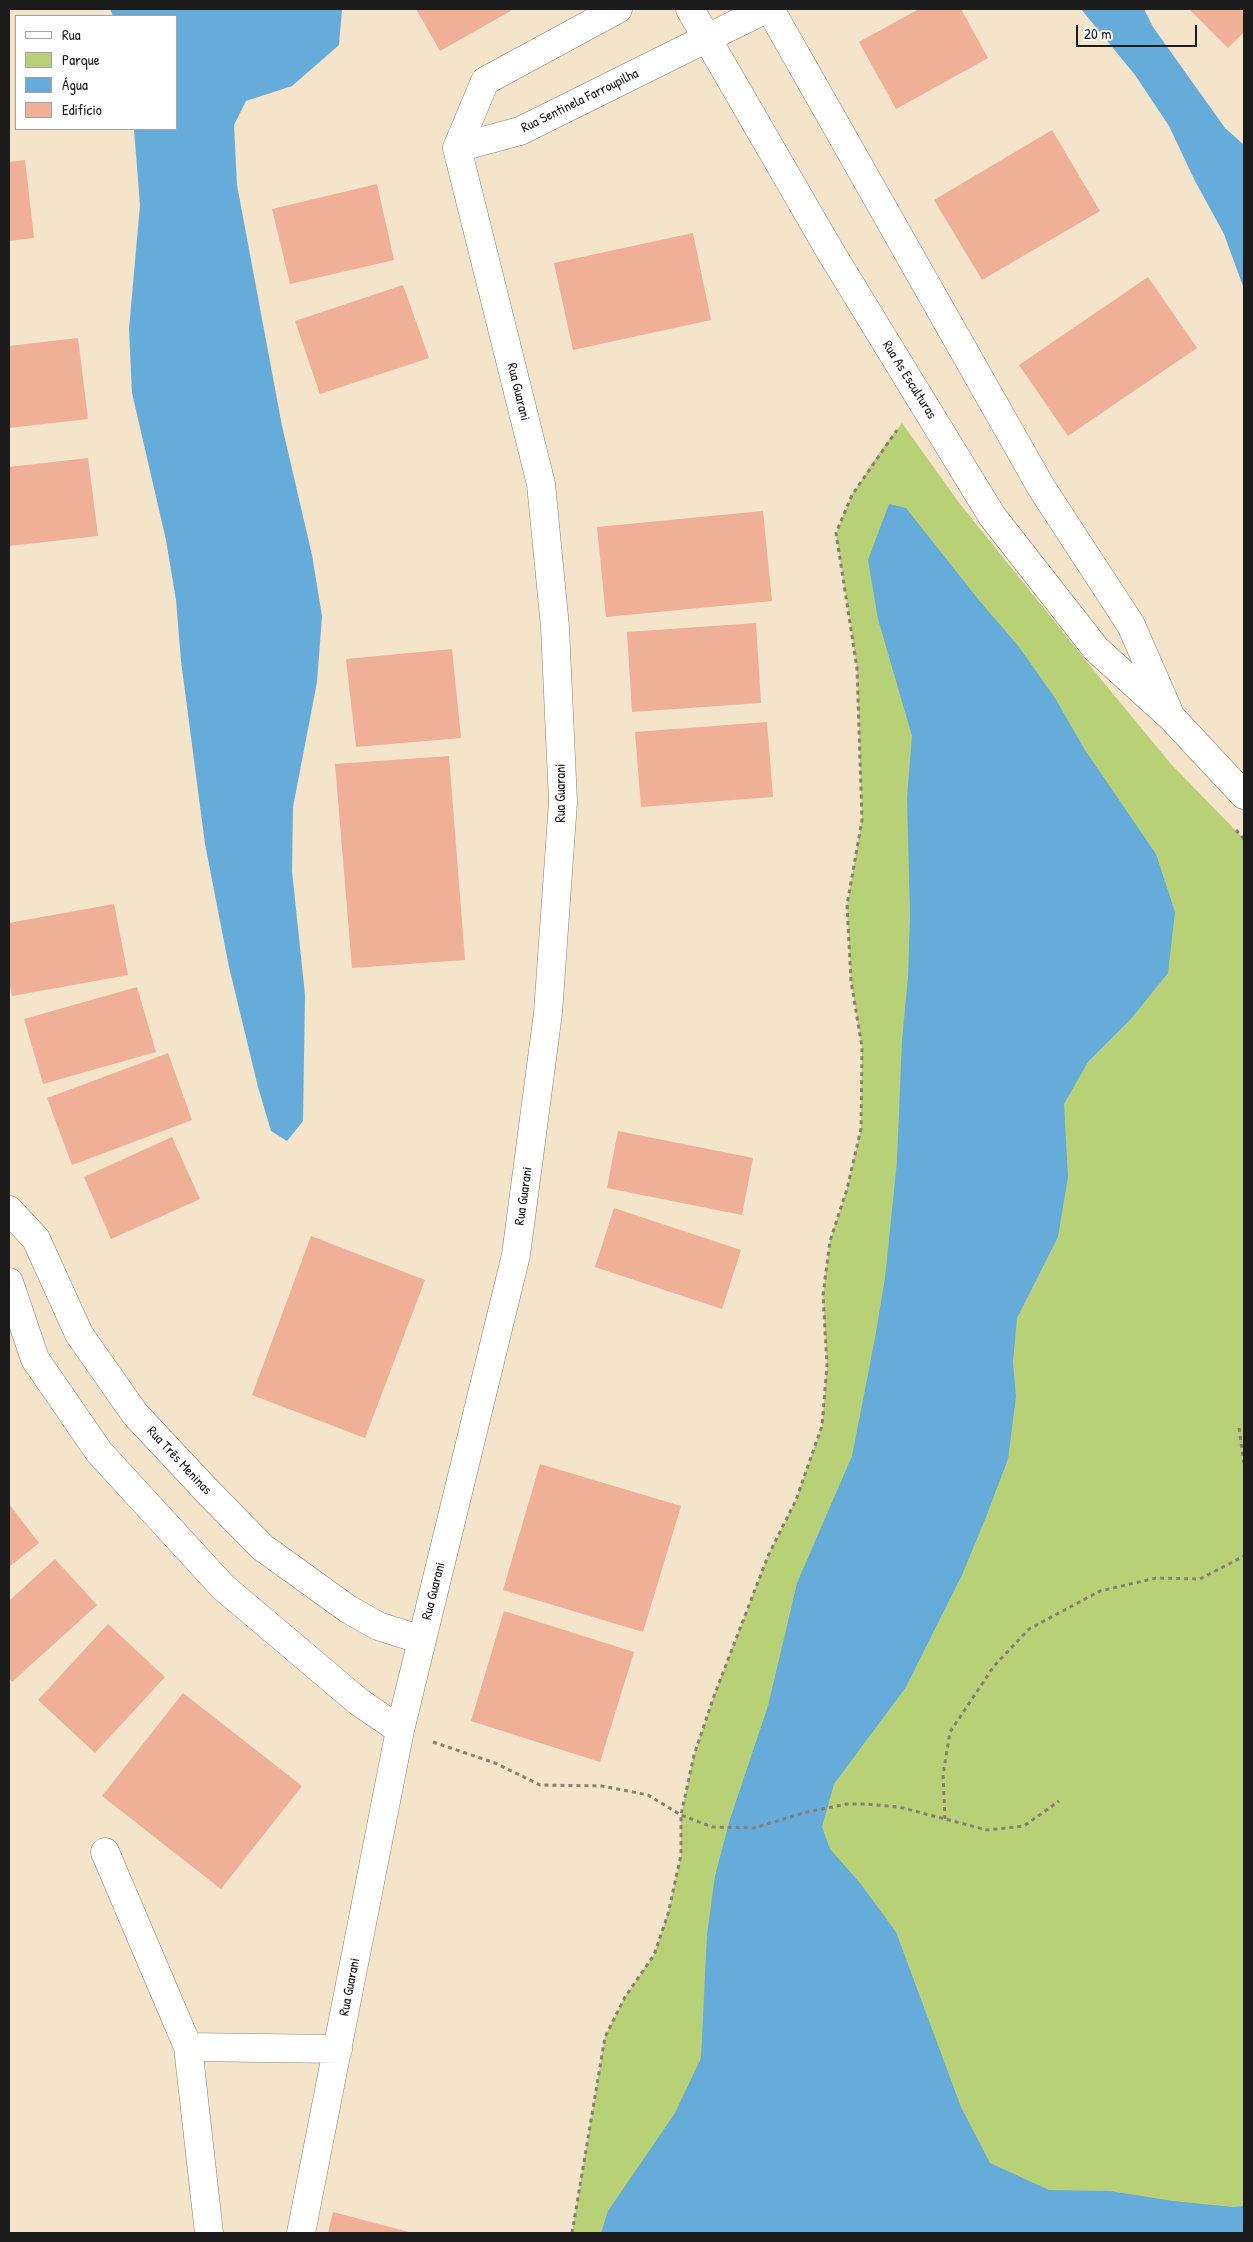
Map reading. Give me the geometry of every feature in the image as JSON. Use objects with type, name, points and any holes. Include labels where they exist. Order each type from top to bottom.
[{"type":"street","points":[[457,148],[485,81],[618,9]]},
{"type":"street","name":"Rua As Esculturas","points":[[690,9],[830,251],[992,516],[1096,649],[1172,718],[1244,795]]},
{"type":"street","name":"Rua Sentinela Farroupilha","points":[[457,148],[520,131],[766,9]]},
{"type":"street","name":"Rua As Esculturas","points":[[770,9],[1041,487],[1131,625],[1172,718]]},
{"type":"street","name":"Rua Guarani","points":[[300,2233],[400,1730],[516,1256],[548,1013],[563,802],[555,627],[541,484],[457,148]]},
{"type":"street","name":"Rua Trẽs Meninas","points":[[9,1210],[36,1240],[79,1334],[135,1414],[208,1492],[262,1547],[348,1609],[378,1626],[422,1640]]},
{"type":"street","points":[[9,1282],[35,1358],[99,1452],[223,1587],[359,1702],[400,1730]]},
{"type":"street","points":[[105,1852],[188,2047],[209,2233]]},
{"type":"street","points":[[188,2047],[338,2049]]},
{"type":"path","points":[[572,2233],[605,2037],[625,1997],[654,1955],[668,1914],[681,1855],[681,1815],[694,1755],[714,1696],[768,1556],[796,1500],[822,1426],[827,1365],[824,1286],[830,1241],[847,1189],[861,1129],[862,1047],[851,981],[847,905],[862,820],[857,668],[836,533],[852,495],[902,423]]},
{"type":"path","points":[[1239,1428],[1244,1464]]},
{"type":"path","points":[[945,1819],[943,1775],[950,1732],[994,1666],[1029,1629],[1100,1591],[1156,1578],[1200,1579],[1244,1556]]},
{"type":"path","points":[[400,1730],[495,1763],[540,1785],[602,1786],[648,1795],[681,1815],[712,1827],[754,1828],[807,1812],[847,1804],[865,1804],[899,1807],[986,1830],[1024,1826],[1059,1801]]},
{"type":"green space","points":[[902,423],[960,504],[1100,678],[1170,763],[1244,839],[1244,2233],[572,2233],[605,2037],[625,1997],[654,1955],[668,1914],[681,1855],[681,1815],[694,1755],[714,1696],[768,1556],[796,1500],[822,1426],[827,1365],[823,1295],[830,1241],[847,1189],[861,1129],[862,1047],[851,981],[847,905],[862,820],[857,668],[836,533],[852,495],[881,450]]},
{"type":"water","points":[[110,9],[342,9],[339,45],[292,86],[246,101],[234,125],[237,185],[282,426],[312,555],[322,616],[317,682],[293,807],[292,871],[305,995],[303,1121],[287,1141],[271,1131],[258,1087],[229,967],[205,844],[181,661],[176,600],[166,540],[132,393],[129,329],[140,205],[134,130],[178,130],[178,15],[113,15]]},
{"type":"water","points":[[1081,9],[1144,9],[1153,27],[1225,128],[1244,145],[1244,289],[1224,234],[1195,181],[1169,126],[1135,75]]},
{"type":"water","points":[[889,504],[906,508],[978,599],[1019,647],[1055,698],[1085,750],[1156,854],[1175,912],[1168,973],[1130,1020],[1088,1062],[1064,1104],[1068,1177],[1058,1237],[1017,1318],[1013,1362],[1016,1397],[1008,1459],[986,1517],[962,1575],[906,1687],[834,1784],[822,1827],[830,1849],[860,1883],[896,1932],[961,2107],[990,2163],[1049,2190],[1110,2191],[1173,2201],[1233,2207],[1244,2206],[1244,2233],[601,2233],[608,2211],[675,2113],[701,2058],[707,1934],[715,1876],[730,1819],[768,1706],[797,1583],[852,1456],[885,1278],[897,1161],[902,1040],[908,977],[910,916],[907,797],[912,736],[878,619],[868,560]]},
{"type":"building","points":[[416,9],[514,9],[440,51]]},
{"type":"building","points":[[919,9],[961,9],[988,58],[896,109],[859,42]]},
{"type":"building","points":[[1189,9],[1244,9],[1244,32],[1228,48]]},
{"type":"building","points":[[1052,130],[1100,211],[982,280],[934,200]]},
{"type":"building","points":[[25,160],[34,238],[9,241],[9,162]]},
{"type":"building","points":[[377,184],[394,260],[290,284],[272,209]]},
{"type":"building","points":[[693,233],[711,320],[573,350],[554,263]]},
{"type":"building","points":[[1148,277],[1197,348],[1068,436],[1019,365]]},
{"type":"building","points":[[403,285],[429,358],[320,394],[295,321]]},
{"type":"building","points":[[78,338],[88,419],[9,428],[9,346]]},
{"type":"building","points":[[88,458],[98,536],[9,546],[9,467]]},
{"type":"building","points":[[763,511],[772,601],[606,617],[597,527]]},
{"type":"building","points":[[756,623],[761,703],[632,712],[627,632]]},
{"type":"building","points":[[452,649],[461,738],[356,747],[346,659]]},
{"type":"building","points":[[767,722],[773,797],[641,807],[635,732]]},
{"type":"building","points":[[449,756],[465,960],[352,968],[335,764]]},
{"type":"building","points":[[114,904],[128,975],[12,996],[9,980],[9,923]]},
{"type":"building","points":[[137,987],[156,1052],[43,1084],[24,1019]]},
{"type":"building","points":[[168,1053],[192,1120],[72,1165],[47,1098]]},
{"type":"building","points":[[618,1131],[753,1158],[742,1215],[607,1188]]},
{"type":"building","points":[[172,1137],[200,1199],[111,1239],[84,1177]]},
{"type":"building","points":[[614,1208],[741,1250],[722,1309],[595,1267]]},
{"type":"building","points":[[311,1236],[425,1280],[365,1438],[252,1395]]},
{"type":"building","points":[[540,1464],[681,1506],[643,1632],[503,1590]]},
{"type":"building","points":[[9,1504],[39,1543],[9,1567]]},
{"type":"building","points":[[55,1559],[97,1605],[12,1682],[9,1678],[9,1601]]},
{"type":"building","points":[[504,1611],[634,1652],[600,1762],[471,1721]]},
{"type":"building","points":[[108,1624],[165,1677],[95,1753],[38,1700]]},
{"type":"building","points":[[183,1693],[302,1786],[221,1889],[102,1796]]},
{"type":"building","points":[[333,2212],[413,2233],[328,2233]]}]
